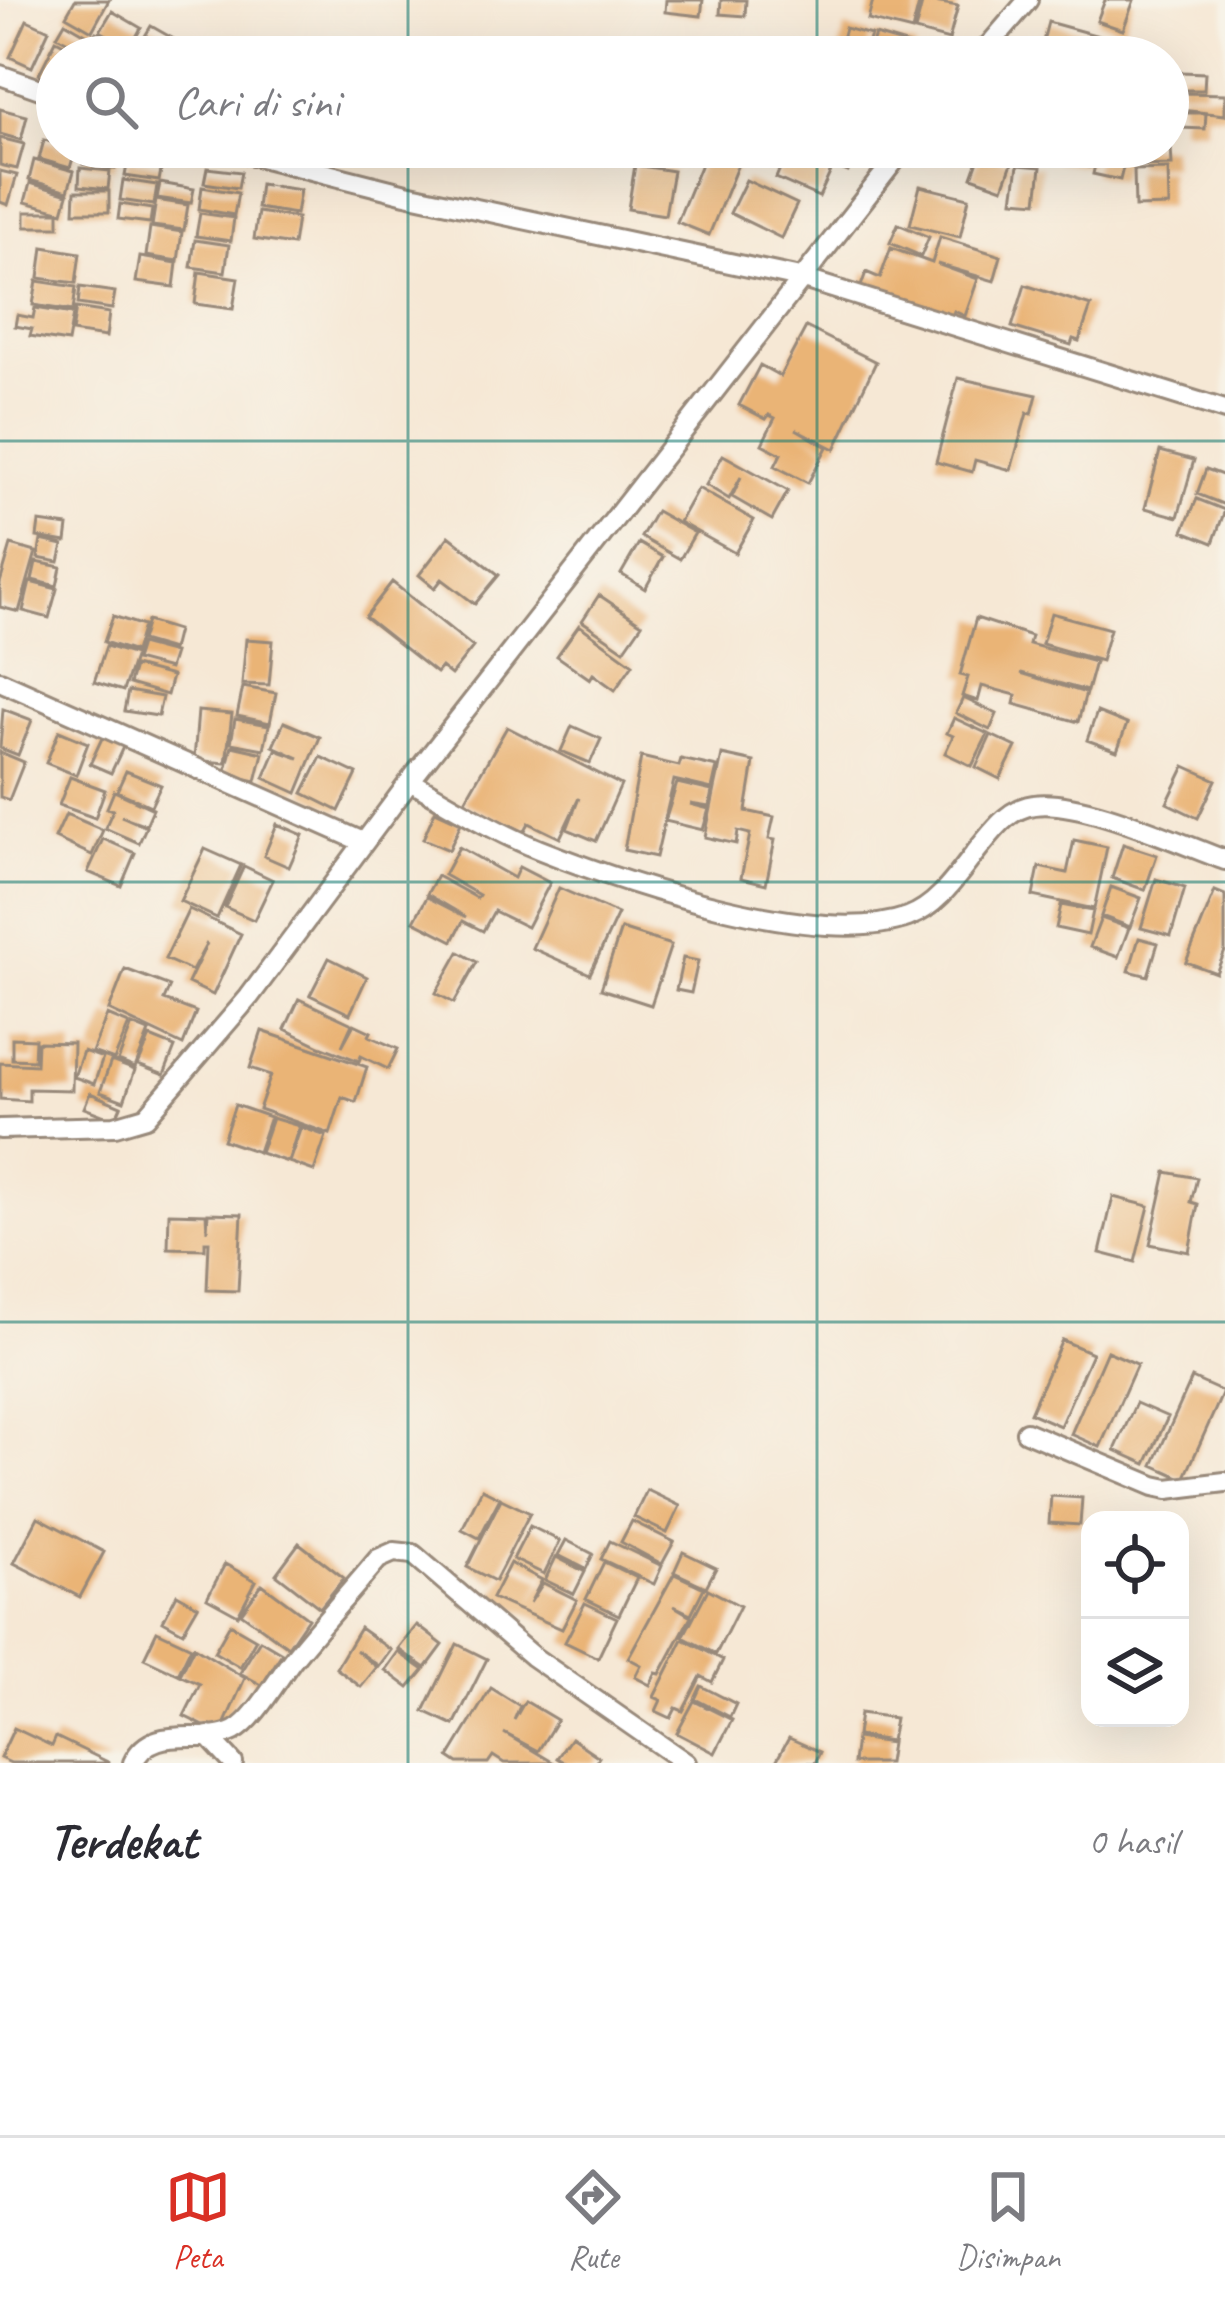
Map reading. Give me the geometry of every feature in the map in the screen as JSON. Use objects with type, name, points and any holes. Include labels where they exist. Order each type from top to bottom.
[{"type":"street","points":[[997,36],[1028,0]]},
{"type":"street","points":[[0,75],[36,88]]},
{"type":"street","points":[[304,168],[800,278],[1225,410]]},
{"type":"street","points":[[0,1129],[115,1126],[146,1117],[249,997],[410,781],[888,168]]},
{"type":"street","points":[[0,681],[363,842]]},
{"type":"street","points":[[410,781],[536,848],[717,907],[808,924],[875,926],[912,916],[939,898],[1002,820],[1031,805],[1070,806],[1225,860]]},
{"type":"street","points":[[1026,1432],[1154,1486],[1168,1489],[1225,1482]]},
{"type":"street","points":[[133,1763],[138,1752],[154,1742],[173,1736],[229,1734],[242,1726],[378,1559],[394,1552],[413,1554],[532,1656],[686,1763]]},
{"type":"street","points":[[208,1736],[233,1763]]},
{"type":"building","points":[[75,0],[109,0],[92,31],[66,16]]},
{"type":"building","points":[[666,0],[703,0],[701,16],[665,12]]},
{"type":"building","points":[[721,0],[746,0],[745,16],[720,14]]},
{"type":"building","points":[[873,0],[920,0],[912,31],[868,20]]},
{"type":"building","points":[[923,0],[958,6],[950,36],[915,31]]},
{"type":"building","points":[[1105,0],[1134,0],[1123,30],[1097,21]]},
{"type":"building","points":[[112,11],[141,28],[137,36],[109,36],[100,31]]},
{"type":"building","points":[[27,20],[49,30],[46,36],[36,36],[32,67],[10,57]]},
{"type":"building","points":[[65,22],[89,36],[57,36]]},
{"type":"building","points":[[1048,22],[1099,36],[1044,36]]},
{"type":"building","points":[[151,26],[169,36],[145,36]]},
{"type":"building","points":[[845,28],[871,35],[871,36],[843,36]]},
{"type":"building","points":[[1189,72],[1205,73],[1204,90],[1189,90]]},
{"type":"building","points":[[1189,93],[1225,94],[1225,115],[1189,111]]},
{"type":"building","points":[[0,109],[27,116],[21,140],[0,134]]},
{"type":"building","points":[[1189,113],[1206,113],[1205,129],[1189,128]]},
{"type":"building","points":[[0,138],[24,144],[17,169],[0,165]]},
{"type":"building","points":[[34,160],[36,168],[74,171],[68,191],[29,180]]},
{"type":"building","points":[[80,168],[110,171],[108,189],[79,186]]},
{"type":"building","points":[[126,168],[161,168],[159,181],[125,176]]},
{"type":"building","points":[[207,168],[241,172],[238,188],[204,183]]},
{"type":"building","points":[[635,168],[673,171],[665,215],[628,209]]},
{"type":"building","points":[[699,168],[736,168],[709,235],[677,222]]},
{"type":"building","points":[[780,168],[831,171],[819,197],[776,178]]},
{"type":"building","points":[[975,168],[1010,168],[1003,188],[972,177]]},
{"type":"building","points":[[1018,168],[1041,168],[1037,202],[1013,200]]},
{"type":"building","points":[[1094,168],[1123,168],[1120,180],[1093,174]]},
{"type":"building","points":[[1168,169],[1169,206],[1135,207],[1134,170]]},
{"type":"building","points":[[0,171],[17,175],[8,205],[0,202]]},
{"type":"building","points":[[123,180],[157,185],[154,205],[120,200]]},
{"type":"building","points":[[746,180],[797,204],[781,238],[730,213]]},
{"type":"building","points":[[30,183],[68,194],[63,212],[25,202]]},
{"type":"building","points":[[160,183],[194,189],[191,203],[157,198]]},
{"type":"building","points":[[260,184],[300,190],[296,214],[257,208]]},
{"type":"building","points":[[920,186],[969,198],[960,237],[910,225]]},
{"type":"building","points":[[202,187],[238,193],[234,215],[199,209]]},
{"type":"building","points":[[75,191],[109,191],[109,212],[74,212]]},
{"type":"building","points":[[156,200],[188,205],[184,230],[152,226]]},
{"type":"building","points":[[120,204],[152,209],[150,223],[118,219]]},
{"type":"building","points":[[25,212],[59,212],[59,227],[25,227]]},
{"type":"building","points":[[258,212],[297,218],[293,245],[254,239]]},
{"type":"building","points":[[200,213],[234,218],[231,241],[196,236]]},
{"type":"building","points":[[898,224],[929,237],[921,256],[890,243]]},
{"type":"building","points":[[150,227],[182,232],[178,261],[146,256]]},
{"type":"building","points":[[940,237],[1001,256],[994,281],[937,264],[978,279],[965,316],[954,311],[949,324],[859,292],[866,272],[880,278],[891,248],[932,263]]},
{"type":"building","points":[[195,240],[229,245],[225,272],[191,267]]},
{"type":"building","points":[[43,247],[80,253],[76,283],[39,278]]},
{"type":"building","points":[[140,257],[177,263],[174,287],[136,282]]},
{"type":"building","points":[[199,272],[238,278],[233,309],[195,304]]},
{"type":"building","points":[[37,281],[76,287],[73,311],[33,305]]},
{"type":"building","points":[[1025,285],[1091,306],[1079,341],[1073,339],[1071,345],[1012,327]]},
{"type":"building","points":[[80,287],[115,292],[112,309],[78,304]]},
{"type":"building","points":[[35,308],[73,314],[68,342],[30,336],[32,329],[15,326],[17,315],[33,318]]},
{"type":"building","points":[[76,308],[109,313],[106,337],[72,332]]},
{"type":"building","points":[[806,327],[876,362],[835,449],[796,429],[827,447],[808,483],[775,466],[781,454],[762,444],[775,418],[769,415],[766,419],[739,405],[760,365],[780,376]]},
{"type":"building","points":[[958,378],[1037,395],[1011,470],[975,460],[972,472],[936,462]]},
{"type":"building","points":[[1160,451],[1194,460],[1178,517],[1145,508]]},
{"type":"building","points":[[723,455],[788,491],[772,520],[732,497],[741,477],[729,499],[706,485]]},
{"type":"building","points":[[1206,469],[1225,476],[1225,505],[1197,494]]},
{"type":"building","points":[[698,488],[754,520],[735,553],[679,522]]},
{"type":"building","points":[[1197,499],[1225,510],[1213,543],[1183,531]]},
{"type":"building","points":[[656,511],[695,533],[680,559],[641,537]]},
{"type":"building","points":[[39,522],[68,526],[66,542],[37,537]]},
{"type":"building","points":[[449,536],[499,575],[475,604],[442,579],[435,588],[419,575]]},
{"type":"building","points":[[41,540],[63,545],[59,562],[38,558]]},
{"type":"building","points":[[639,543],[663,557],[645,589],[621,574]]},
{"type":"building","points":[[11,545],[36,552],[19,612],[0,607],[0,583]]},
{"type":"building","points":[[36,562],[61,567],[57,586],[32,580]]},
{"type":"building","points":[[30,582],[57,589],[49,618],[23,611]]},
{"type":"building","points":[[392,582],[473,647],[451,675],[441,667],[436,673],[365,617]]},
{"type":"building","points":[[599,595],[642,624],[624,650],[582,621]]},
{"type":"building","points":[[1051,613],[1110,629],[1101,661],[1042,644]]},
{"type":"building","points":[[113,616],[143,626],[135,652],[104,642]]},
{"type":"building","points":[[976,618],[1031,636],[1029,644],[1095,662],[1087,691],[1021,673],[1086,693],[1078,722],[1014,704],[1016,695],[982,686],[978,701],[962,696],[968,677],[960,675]]},
{"type":"building","points":[[147,621],[177,630],[172,650],[141,641]]},
{"type":"building","points":[[579,625],[633,664],[615,690],[557,656]]},
{"type":"building","points":[[246,639],[273,641],[269,685],[242,684]]},
{"type":"building","points":[[140,644],[174,653],[169,669],[135,660]]},
{"type":"building","points":[[106,646],[135,655],[123,691],[94,682]]},
{"type":"building","points":[[134,666],[172,676],[167,695],[129,684]]},
{"type":"building","points":[[243,687],[276,693],[270,723],[237,716]]},
{"type":"building","points":[[128,691],[162,697],[158,716],[124,711]]},
{"type":"building","points":[[963,698],[997,714],[990,730],[956,713]]},
{"type":"building","points":[[3,709],[32,720],[18,755],[0,748]]},
{"type":"building","points":[[198,711],[232,714],[226,763],[194,760]]},
{"type":"building","points":[[1097,712],[1127,724],[1117,751],[1087,740]]},
{"type":"building","points":[[954,718],[988,734],[972,766],[945,753]]},
{"type":"building","points":[[235,719],[269,725],[264,749],[231,743]]},
{"type":"building","points":[[284,722],[320,737],[297,793],[264,778],[276,750],[299,758],[273,746]]},
{"type":"building","points":[[572,726],[601,739],[590,763],[561,751]]},
{"type":"building","points":[[507,727],[621,785],[596,841],[567,829],[579,798],[560,838],[529,823],[524,832],[464,802]]},
{"type":"building","points":[[59,731],[88,743],[76,775],[46,763]]},
{"type":"building","points":[[991,735],[1016,747],[1000,779],[976,767]]},
{"type":"building","points":[[103,736],[124,745],[111,773],[90,764]]},
{"type":"building","points":[[232,746],[263,753],[256,781],[225,774]]},
{"type":"building","points":[[0,752],[24,762],[9,800],[0,797]]},
{"type":"building","points":[[722,755],[754,762],[746,811],[774,817],[769,839],[775,840],[766,884],[741,878],[750,834],[738,831],[736,844],[705,837]]},
{"type":"building","points":[[321,757],[357,774],[339,811],[303,793]]},
{"type":"building","points":[[641,757],[679,766],[681,759],[717,767],[712,789],[674,780],[656,857],[624,850]]},
{"type":"building","points":[[1185,766],[1216,780],[1198,818],[1167,803]]},
{"type":"building","points":[[126,771],[161,785],[151,806],[117,791]]},
{"type":"building","points":[[70,777],[105,790],[95,818],[59,805]]},
{"type":"building","points":[[677,783],[712,791],[709,807],[690,804],[709,809],[703,830],[665,821]]},
{"type":"building","points":[[114,791],[153,809],[146,825],[121,816],[146,827],[139,843],[105,828]]},
{"type":"building","points":[[435,811],[461,823],[449,850],[423,839]]},
{"type":"building","points":[[66,814],[103,830],[92,855],[55,838]]},
{"type":"building","points":[[277,824],[303,835],[289,867],[264,856]]},
{"type":"building","points":[[103,839],[135,853],[121,886],[88,872]]},
{"type":"building","points":[[1074,840],[1107,847],[1094,909],[1033,896],[1039,867],[1067,873]]},
{"type":"building","points":[[1123,844],[1157,855],[1145,890],[1112,878]]},
{"type":"building","points":[[459,847],[514,878],[519,867],[550,883],[527,927],[494,911],[483,931],[463,921],[453,941],[414,921],[427,897],[466,917],[427,894],[437,876],[477,898],[479,895],[444,875]]},
{"type":"building","points":[[205,849],[241,865],[217,918],[180,901]]},
{"type":"building","points":[[244,866],[273,880],[254,920],[225,907]]},
{"type":"building","points":[[1156,879],[1185,888],[1171,936],[1141,928]]},
{"type":"building","points":[[1111,887],[1141,898],[1130,927],[1101,916]]},
{"type":"building","points":[[559,888],[618,914],[590,974],[532,948]]},
{"type":"building","points":[[1215,891],[1225,895],[1225,951],[1216,973],[1186,962]]},
{"type":"building","points":[[1061,905],[1093,911],[1088,935],[1056,928]]},
{"type":"building","points":[[189,909],[241,934],[213,995],[188,983],[207,943],[192,971],[165,959]]},
{"type":"building","points":[[1101,918],[1129,928],[1118,957],[1090,947]]},
{"type":"building","points":[[621,929],[671,945],[651,1005],[601,989]]},
{"type":"building","points":[[1139,938],[1158,943],[1148,976],[1129,971]]},
{"type":"building","points":[[459,952],[477,962],[454,1003],[436,993]]},
{"type":"building","points":[[329,958],[367,977],[350,1014],[310,995]]},
{"type":"building","points":[[683,958],[698,961],[691,993],[676,990]]},
{"type":"building","points":[[125,969],[170,986],[164,1000],[196,1012],[183,1045],[109,1010]]},
{"type":"building","points":[[299,999],[352,1024],[342,1046],[354,1024],[398,1049],[388,1069],[285,1029]]},
{"type":"building","points":[[107,1015],[129,1024],[114,1060],[92,1052]]},
{"type":"building","points":[[132,1025],[149,1032],[135,1068],[118,1061]]},
{"type":"building","points":[[262,1031],[367,1067],[356,1102],[342,1097],[330,1134],[259,1109],[271,1075],[250,1068]]},
{"type":"building","points":[[150,1037],[175,1047],[164,1075],[138,1065]]},
{"type":"building","points":[[12,1038],[35,1039],[34,1060],[12,1059]]},
{"type":"building","points":[[37,1042],[73,1043],[72,1090],[29,1089],[29,1101],[0,1099],[0,1063],[36,1065]]},
{"type":"building","points":[[83,1051],[103,1058],[94,1084],[74,1077]]},
{"type":"building","points":[[111,1061],[135,1070],[124,1101],[100,1092]]},
{"type":"building","points":[[90,1093],[121,1106],[115,1120],[84,1108]]},
{"type":"building","points":[[235,1105],[270,1117],[258,1152],[223,1140]]},
{"type":"building","points":[[272,1118],[299,1126],[288,1162],[260,1153]]},
{"type":"building","points":[[301,1127],[326,1136],[314,1171],[289,1162]]},
{"type":"building","points":[[1166,1172],[1197,1178],[1191,1202],[1198,1204],[1189,1252],[1150,1244]]},
{"type":"building","points":[[1113,1197],[1149,1206],[1135,1262],[1100,1253]]},
{"type":"building","points":[[169,1213],[206,1214],[207,1231],[208,1213],[242,1214],[238,1291],[207,1290],[209,1242],[205,1249],[168,1248]]},
{"type":"building","points":[[1062,1340],[1092,1353],[1060,1426],[1030,1413]]},
{"type":"building","points":[[1107,1351],[1137,1364],[1100,1447],[1071,1434]]},
{"type":"building","points":[[1192,1378],[1223,1392],[1184,1479],[1153,1465]]},
{"type":"building","points":[[1136,1403],[1168,1417],[1146,1464],[1115,1450]]},
{"type":"building","points":[[482,1489],[500,1498],[479,1538],[462,1529]]},
{"type":"building","points":[[647,1490],[680,1506],[667,1533],[634,1517]]},
{"type":"building","points":[[1051,1496],[1082,1498],[1080,1525],[1049,1523]]},
{"type":"building","points":[[501,1499],[530,1513],[495,1581],[467,1567]]},
{"type":"building","points":[[38,1517],[104,1552],[80,1597],[14,1563]]},
{"type":"building","points":[[632,1521],[674,1542],[662,1564],[621,1542]]},
{"type":"building","points":[[530,1526],[560,1541],[544,1574],[513,1559]]},
{"type":"building","points":[[566,1540],[593,1554],[586,1569],[558,1555]]},
{"type":"building","points":[[610,1541],[662,1566],[654,1584],[601,1559]]},
{"type":"building","points":[[299,1543],[344,1578],[320,1608],[276,1574]]},
{"type":"building","points":[[683,1552],[716,1568],[706,1587],[674,1572]]},
{"type":"building","points":[[556,1557],[585,1572],[574,1594],[545,1580]]},
{"type":"building","points":[[604,1562],[637,1578],[619,1615],[586,1599]]},
{"type":"building","points":[[510,1563],[542,1580],[530,1603],[543,1583],[577,1600],[562,1629],[492,1598]]},
{"type":"building","points":[[225,1564],[256,1581],[238,1615],[207,1598]]},
{"type":"building","points":[[674,1574],[704,1588],[691,1614],[674,1606],[691,1616],[650,1685],[635,1677],[641,1665],[628,1658]]},
{"type":"building","points":[[262,1584],[308,1618],[288,1647],[241,1613]]},
{"type":"building","points":[[708,1589],[740,1606],[716,1654],[683,1637]]},
{"type":"building","points":[[177,1594],[198,1606],[183,1632],[163,1621]]},
{"type":"building","points":[[585,1603],[617,1618],[598,1658],[565,1642]]},
{"type":"building","points":[[230,1624],[256,1639],[240,1667],[214,1652]]},
{"type":"building","points":[[417,1625],[443,1645],[426,1668],[398,1649]]},
{"type":"building","points":[[360,1628],[391,1650],[379,1666],[356,1650],[377,1667],[361,1687],[336,1668]]},
{"type":"building","points":[[157,1631],[191,1647],[178,1674],[144,1658]]},
{"type":"building","points":[[683,1639],[723,1660],[712,1682],[701,1676],[683,1711],[676,1708],[671,1718],[656,1711],[661,1700],[654,1697]]},
{"type":"building","points":[[260,1640],[282,1653],[262,1685],[240,1673]]},
{"type":"building","points":[[457,1644],[487,1659],[454,1725],[424,1711]]},
{"type":"building","points":[[194,1647],[245,1678],[220,1734],[184,1716],[200,1684],[180,1675]]},
{"type":"building","points":[[398,1652],[424,1670],[409,1688],[385,1670]]},
{"type":"building","points":[[701,1686],[736,1704],[730,1717],[695,1699]]},
{"type":"building","points":[[491,1688],[520,1706],[514,1720],[525,1701],[557,1720],[538,1751],[504,1733],[554,1763],[504,1763],[493,1756],[488,1763],[458,1763],[449,1757]]},
{"type":"building","points":[[694,1701],[732,1720],[715,1753],[677,1733]]},
{"type":"building","points":[[860,1713],[895,1718],[891,1741],[857,1736]]},
{"type":"building","points":[[14,1728],[52,1746],[56,1737],[110,1763],[11,1763],[0,1758]]},
{"type":"building","points":[[571,1738],[599,1757],[595,1763],[565,1763],[557,1758]]},
{"type":"building","points":[[789,1738],[820,1752],[815,1763],[775,1763]]},
{"type":"building","points":[[856,1738],[891,1743],[888,1763],[853,1763]]}]
